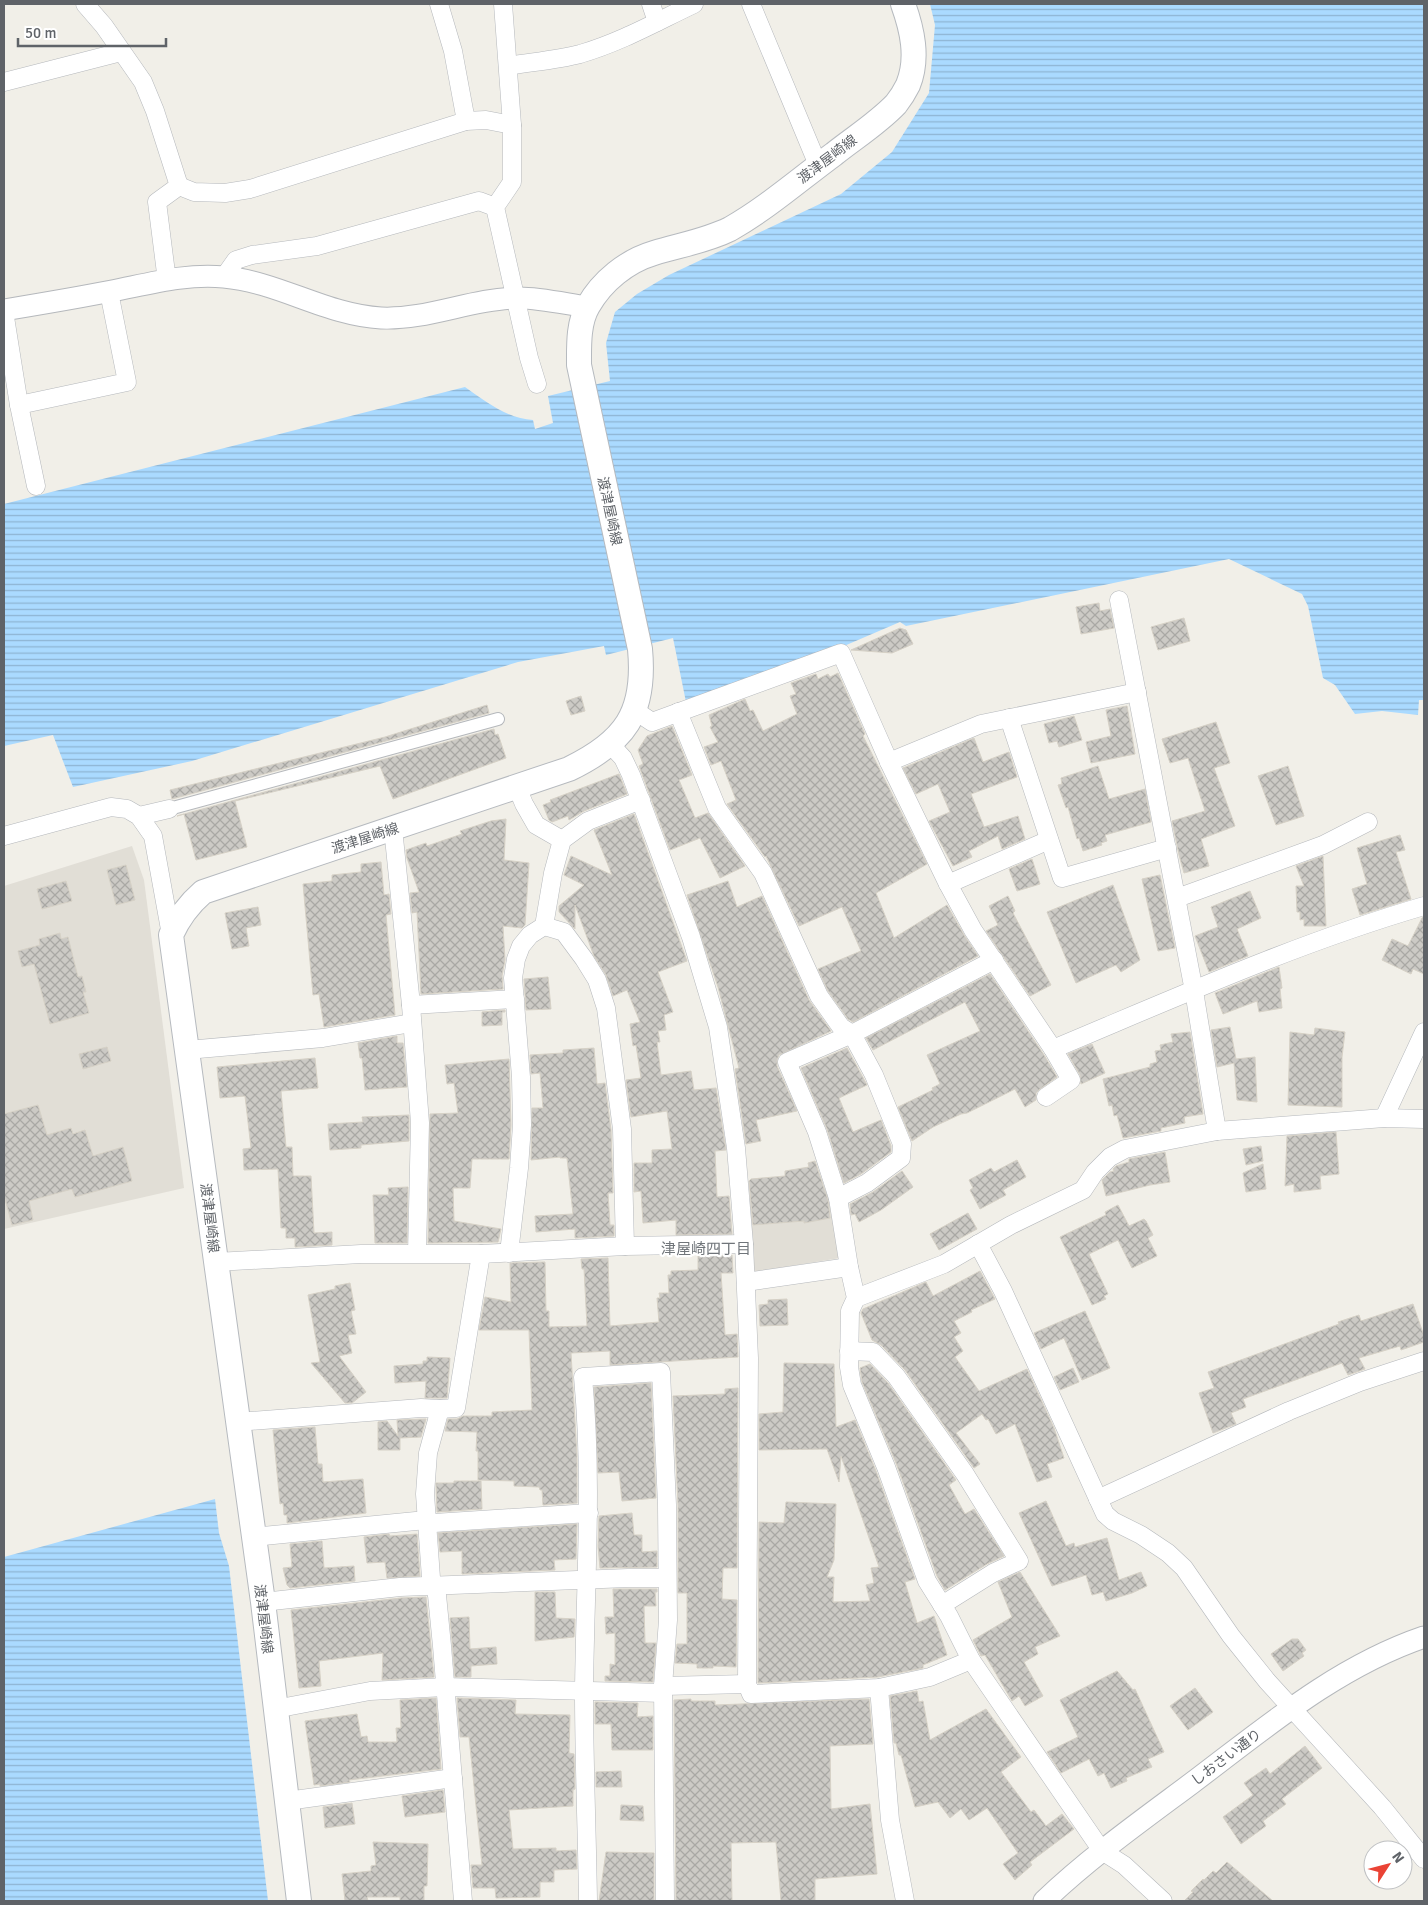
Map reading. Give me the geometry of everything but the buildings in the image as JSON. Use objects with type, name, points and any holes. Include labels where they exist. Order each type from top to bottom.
[{"type":"main road","name":"渡津屋崎線","points":[[299,1901],[274,1709],[263,1602],[171,935],[179,918],[190,903],[203,892],[569,769],[590,759],[611,745],[624,728],[634,710],[640,694],[642,672],[640,649],[579,365],[578,344],[587,307],[601,288],[617,272],[634,261],[653,253],[709,238],[730,228],[753,214],[889,110],[908,85],[913,62],[913,42],[910,24],[903,4]]},
{"type":"street","points":[[85,4],[104,26],[143,82],[155,112],[179,186]]},
{"type":"street","points":[[438,4],[453,51],[466,121]]},
{"type":"street","points":[[503,4],[512,125],[512,182],[495,207],[529,358],[537,384]]},
{"type":"street","points":[[651,4],[657,22]]},
{"type":"street","points":[[508,66],[578,54],[605,46],[644,30],[694,4]]},
{"type":"street","points":[[751,4],[818,165]]},
{"type":"street","points":[[4,82],[121,52]]},
{"type":"street","points":[[179,186],[194,192],[225,193],[250,189],[466,121],[486,120],[512,125]]},
{"type":"street","points":[[167,281],[157,202],[179,186]]},
{"type":"street","points":[[224,277],[236,260],[252,255],[318,246],[479,201],[495,207]]},
{"type":"street","points":[[36,486],[4,310],[167,281],[201,277],[224,277],[259,283],[327,307],[352,314],[382,318],[517,298],[587,307]]},
{"type":"street","points":[[20,405],[126,382],[109,292]]},
{"type":"street","points":[[1119,600],[1194,991],[1218,1131]]},
{"type":"street","points":[[634,710],[652,722],[840,653],[889,762],[948,884],[973,930],[1053,1049],[1071,1080],[1046,1097]]},
{"type":"street","points":[[889,762],[981,724],[1137,692]]},
{"type":"street","points":[[678,712],[717,808],[763,873],[819,996],[841,1027],[852,1034],[874,1075],[902,1144],[902,1158],[867,1183],[838,1198]]},
{"type":"street","points":[[1008,718],[1062,878],[1167,848]]},
{"type":"street","points":[[139,816],[498,719]]},
{"type":"street","points":[[611,745],[623,758],[642,800],[691,937],[718,1027],[736,1148],[744,1244],[749,1358],[747,1684],[751,1694],[879,1688],[930,1678],[971,1660]]},
{"type":"street","points":[[517,787],[524,804],[536,824],[562,840]]},
{"type":"street","points":[[509,1253],[522,1125],[522,1077],[513,978],[516,960],[521,946],[530,935],[544,926],[553,873],[562,840],[588,821],[642,800]]},
{"type":"street","points":[[4,836],[111,807],[127,809],[139,816],[153,836],[171,935]]},
{"type":"street","points":[[1176,898],[1323,845],[1368,822]]},
{"type":"street","points":[[393,828],[412,1014],[420,1123],[417,1253]]},
{"type":"street","points":[[948,884],[1049,840]]},
{"type":"street","points":[[1053,1049],[1372,921],[1424,906]]},
{"type":"street","points":[[544,926],[564,932],[597,980],[606,1008],[622,1129],[625,1246]]},
{"type":"street","points":[[994,960],[852,1034],[788,1062],[817,1132],[838,1198],[856,1298],[850,1311],[849,1367],[852,1385],[886,1467],[927,1581],[971,1660],[1102,1851],[1124,1865],[1163,1901]]},
{"type":"street","points":[[187,1050],[322,1038],[412,1014],[515,999]]},
{"type":"street","points":[[1384,1118],[1424,1032]]},
{"type":"street","points":[[856,1298],[944,1264],[1011,1225],[1083,1190],[1095,1172],[1110,1157],[1125,1149],[1218,1131],[1384,1118],[1424,1119]]},
{"type":"street","points":[[216,1262],[262,1258],[417,1253],[481,1254],[625,1246],[744,1244]]},
{"type":"street","points":[[978,1244],[1003,1291],[1105,1514],[1168,1553],[1184,1568],[1231,1636],[1267,1681],[1382,1807],[1424,1858]]},
{"type":"street","points":[[238,1422],[421,1408],[440,1410],[456,1408],[481,1254]]},
{"type":"street","points":[[746,1282],[849,1267]]},
{"type":"street","points":[[849,1351],[873,1352],[896,1376],[965,1474],[1019,1561],[993,1573],[942,1605]]},
{"type":"street","points":[[1098,1499],[1218,1446],[1289,1411],[1360,1382],[1424,1361]]},
{"type":"street","points":[[588,1901],[584,1691],[589,1513],[583,1376],[661,1372],[667,1504],[668,1620],[663,1690],[665,1901]]},
{"type":"street","points":[[440,1410],[428,1454],[425,1494],[426,1520],[431,1578],[437,1594],[463,1901]]},
{"type":"street","points":[[253,1537],[426,1520],[434,1522],[488,1520],[589,1513]]},
{"type":"street","points":[[263,1602],[400,1587],[667,1578]]},
{"type":"street","name":"しおさい通り","points":[[1044,1901],[1102,1851],[1291,1708],[1350,1669],[1401,1645],[1424,1637]]},
{"type":"street","points":[[274,1709],[370,1691],[445,1688],[584,1691],[663,1690],[747,1684]]},
{"type":"street","points":[[879,1688],[890,1820],[905,1901]]},
{"type":"street","points":[[287,1801],[453,1778]]},
{"type":"shaded area","points":[[132,846],[144,880],[184,1188],[4,1229],[4,886]]},
{"type":"shaded area","points":[[828,1190],[840,1258],[754,1272],[746,1199]]},
{"type":"water","points":[[930,4],[1424,4],[1424,700],[1419,700],[1418,715],[1382,711],[1355,714],[1335,685],[1323,678],[1308,606],[1302,594],[1229,559],[906,626],[900,622],[844,646],[686,702],[673,638],[606,655],[604,646],[518,662],[192,761],[73,787],[53,735],[4,746],[4,504],[465,387],[506,413],[533,420],[535,429],[553,423],[548,396],[610,381],[606,343],[615,312],[637,294],[669,275],[841,194],[892,152],[929,93],[935,25]]},
{"type":"water","points":[[215,1499],[219,1533],[229,1566],[268,1901],[4,1901],[4,1557]]},
{"type":"district","name":"津屋崎四丁目","points":[[706,1249]]}]
